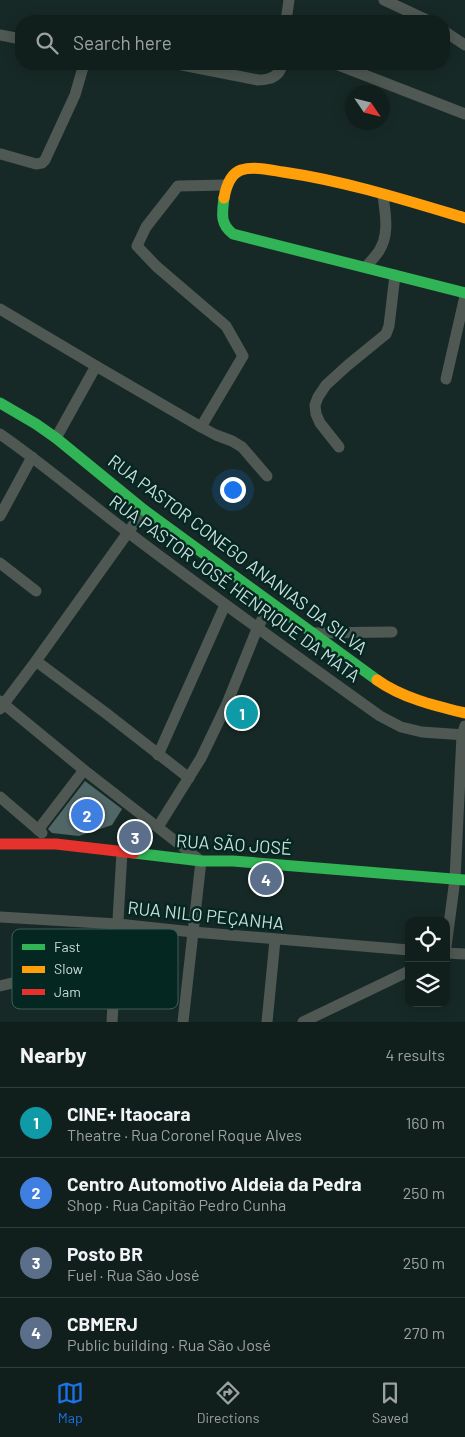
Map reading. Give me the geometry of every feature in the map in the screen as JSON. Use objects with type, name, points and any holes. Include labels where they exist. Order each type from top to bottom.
[{"type":"street","points":[[287,15],[289,0]]},
{"type":"street","points":[[384,0],[416,15]]},
{"type":"street","points":[[0,35],[15,37]]},
{"type":"street","points":[[450,35],[465,45]]},
{"type":"street","points":[[0,153],[36,164],[42,163],[45,160],[73,101],[82,70]]},
{"type":"street","points":[[207,70],[258,80],[273,78],[281,70]]},
{"type":"street","points":[[351,70],[465,114]]},
{"type":"street","points":[[446,379],[465,295],[366,267],[233,234],[223,223],[223,200],[227,185],[232,176],[238,172],[255,169],[306,175],[465,218]]},
{"type":"street","points":[[200,427],[243,356],[226,326],[156,266],[137,246],[146,227],[178,186],[227,185]]},
{"type":"street","points":[[366,267],[380,250],[385,239],[386,215],[383,195]]},
{"type":"street","points":[[339,447],[320,423],[316,414],[318,397],[326,385],[386,334],[389,326],[395,275]]},
{"type":"street","points":[[0,309],[200,427],[232,440],[242,447],[267,476]]},
{"type":"street","points":[[56,438],[96,366]]},
{"type":"street","name":"RUA PASTOR CONEGO ANANIAS DA SILVA","points":[[0,403],[56,438],[144,510],[381,683],[414,699],[465,713]]},
{"type":"street","name":"RUA PASTOR JOSÉ HENRIQUE DA MATA","points":[[0,434],[224,605],[380,716],[401,727],[422,732],[464,732]]},
{"type":"street","points":[[0,516],[32,457]]},
{"type":"street","points":[[144,510],[36,661],[1,705],[201,861],[183,1022]]},
{"type":"street","points":[[0,563],[36,590]]},
{"type":"street","points":[[158,827],[201,758],[226,706],[257,629],[271,603]]},
{"type":"street","points":[[158,755],[224,605]]},
{"type":"street","points":[[312,633],[392,632]]},
{"type":"street","points":[[36,661],[108,714],[189,778]]},
{"type":"street","points":[[450,928],[460,880],[464,732]]},
{"type":"street","points":[[38,830],[84,770]]},
{"type":"street","points":[[0,797],[56,844]]},
{"type":"street","name":"RUA SÃO JOSÉ","points":[[0,844],[56,844],[201,861],[233,861],[460,880]]},
{"type":"street","points":[[118,929],[122,852]]},
{"type":"street","name":"RUA NILO PEÇANHA","points":[[0,917],[118,924],[165,929]]},
{"type":"street","name":"RUA NILO PEÇANHA","points":[[178,930],[405,950]]},
{"type":"street","points":[[267,1022],[275,940]]},
{"type":"street","points":[[450,953],[465,954]]},
{"type":"street","points":[[303,1022],[405,973]]},
{"type":"street","points":[[112,1022],[113,1009]]},
{"type":"building","points":[[85,781],[122,809],[112,825],[79,836],[52,833],[48,829]]},
{"type":"traffic: fast","points":[[224,198],[224,222],[233,234],[465,293]]},
{"type":"traffic: fast","points":[[0,403],[56,438],[144,510],[377,680]]},
{"type":"traffic: fast","points":[[134,853],[201,861],[233,861],[465,880]]},
{"type":"traffic: slow","points":[[224,198],[229,181],[234,175],[241,170],[251,168],[306,176],[352,186],[465,218]]},
{"type":"traffic: slow","points":[[377,680],[408,697],[465,713]]},
{"type":"traffic: jam","points":[[0,844],[56,844],[134,853]]},
{"type":"place","name":"CINE+ Itaocara","points":[[242,713]]},
{"type":"place","name":"Centro Automotivo Aldeia da Pedra","points":[[87,815]]},
{"type":"place","name":"Posto BR","points":[[135,837]]},
{"type":"place","name":"CBMERJ","points":[[266,879]]}]
